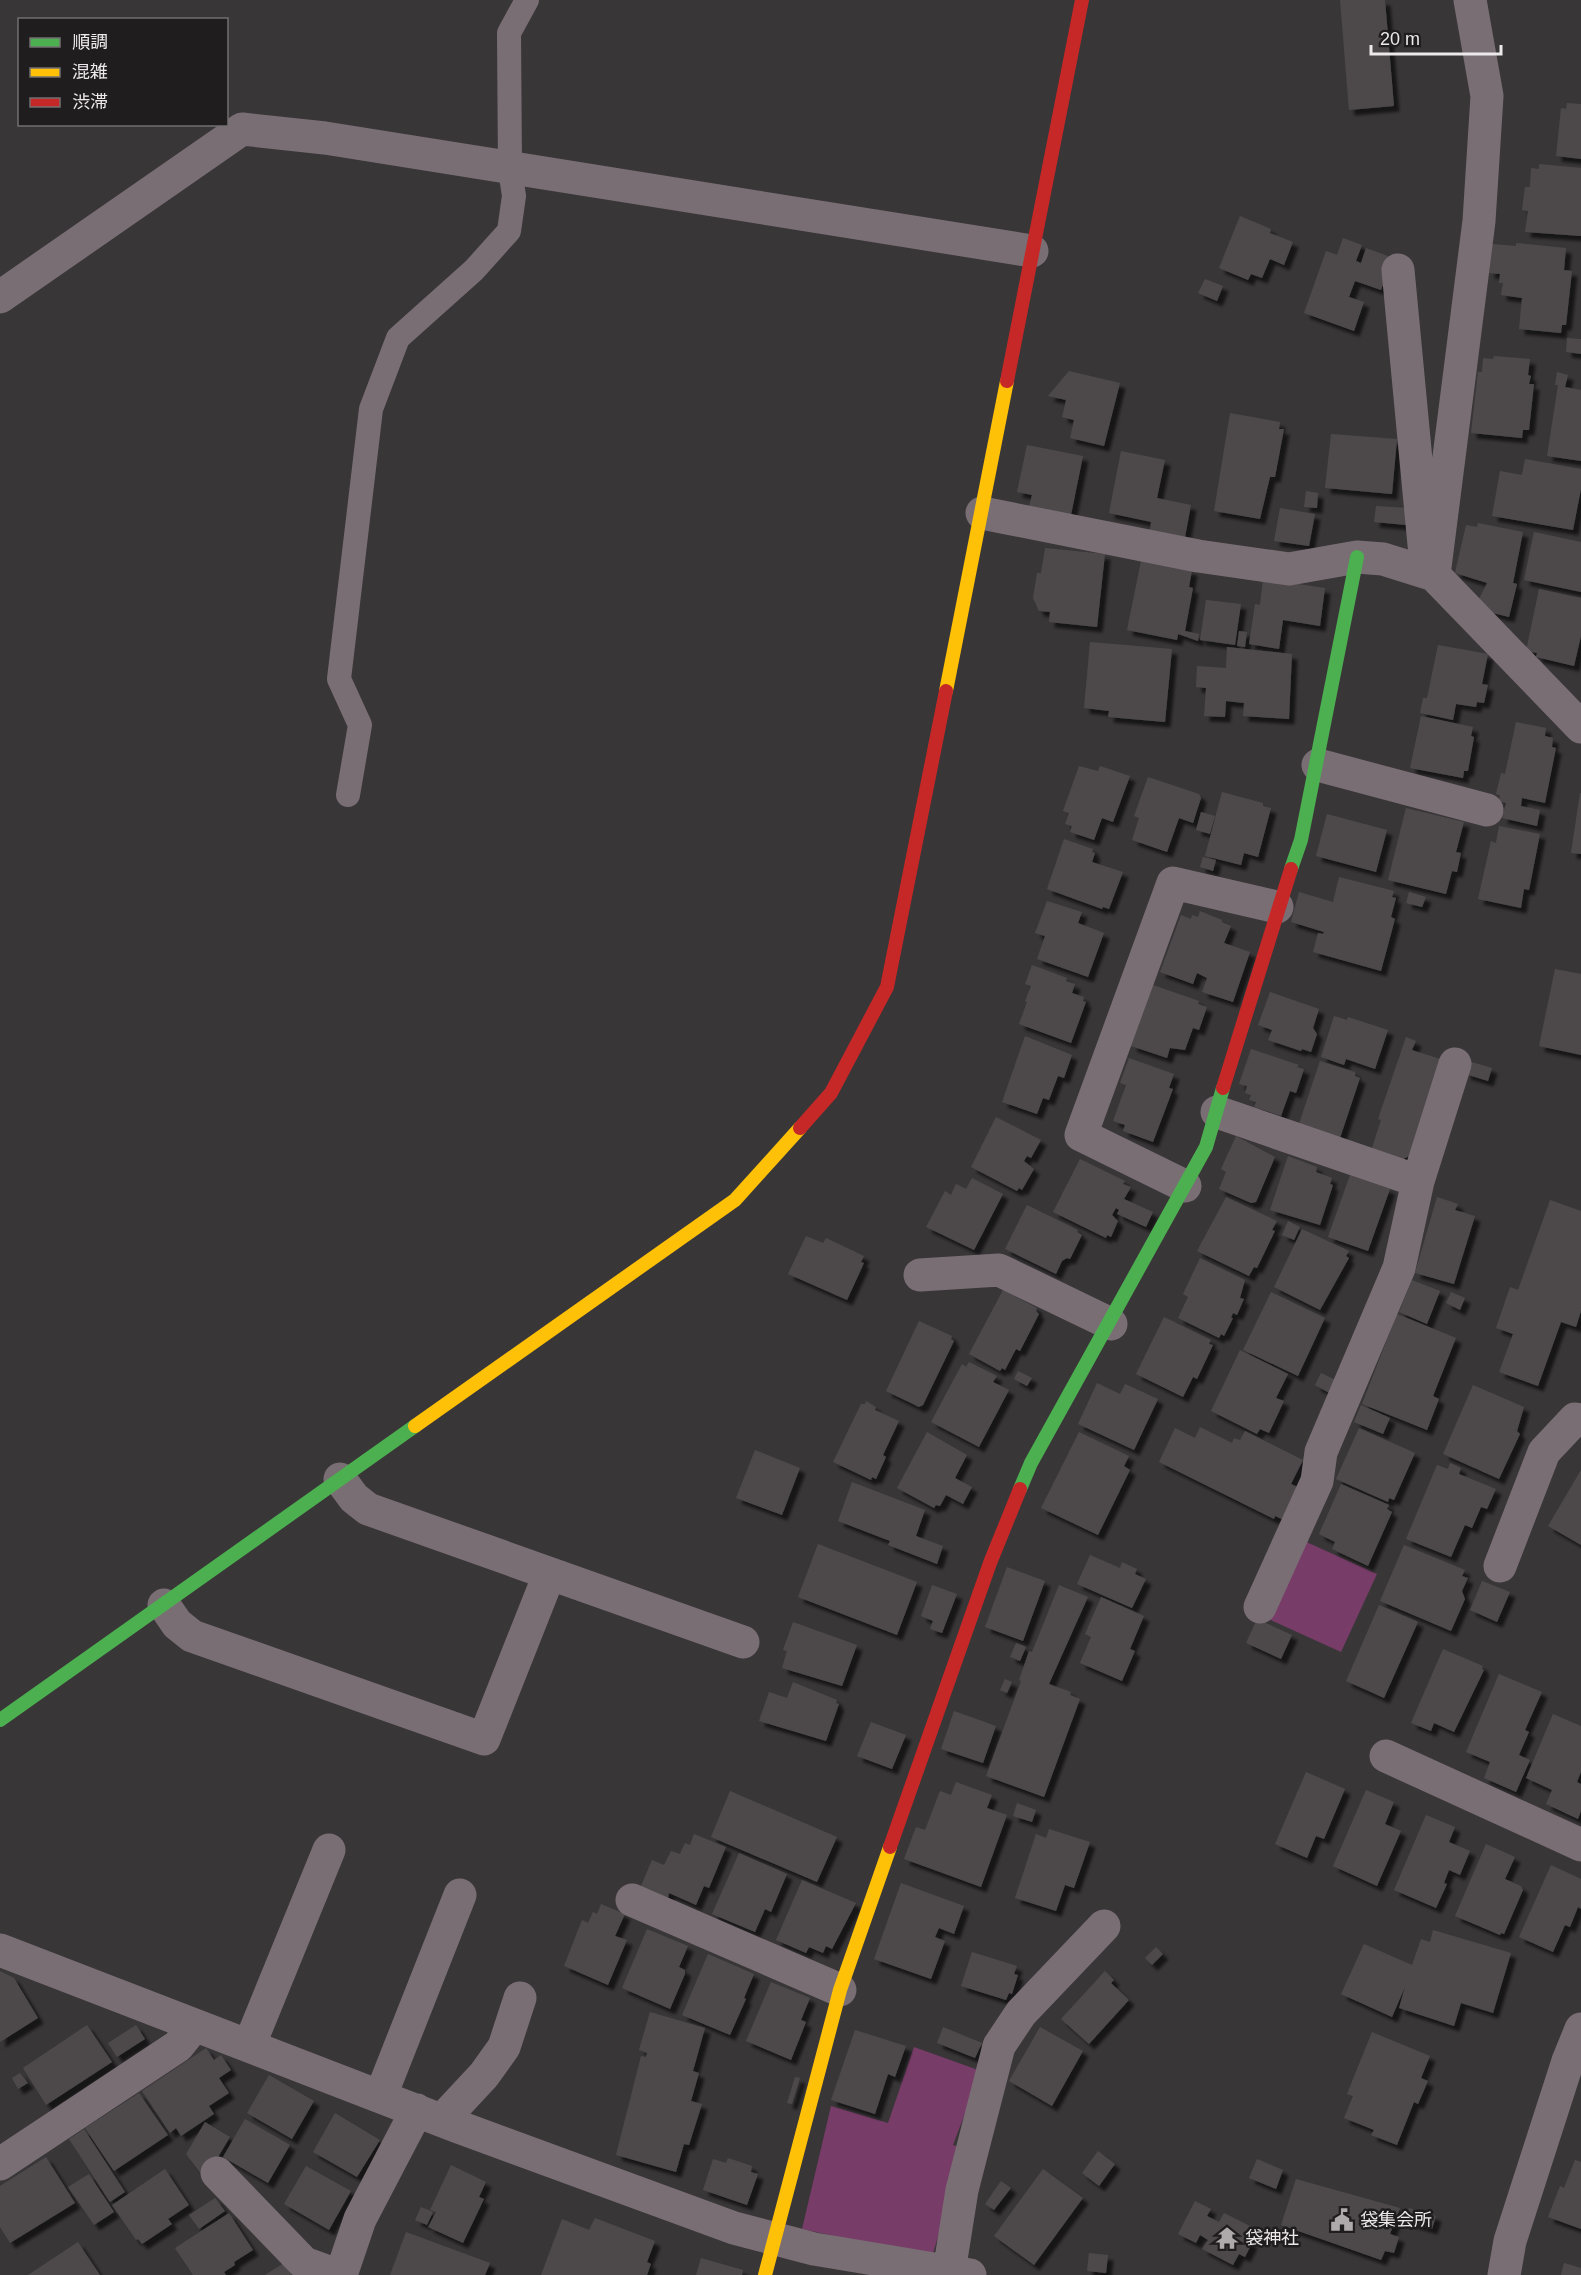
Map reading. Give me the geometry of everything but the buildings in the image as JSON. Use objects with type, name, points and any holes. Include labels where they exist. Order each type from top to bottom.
[{"type":"street","points":[[0,1720],[735,1200],[831,1093],[886,987],[982,513],[1082,0]]},
{"type":"street","points":[[1430,573],[1480,210],[1487,96],[1470,0]]},
{"type":"street","points":[[0,297],[242,129],[325,138],[1032,251]]},
{"type":"street","points":[[1398,270],[1430,573]]},
{"type":"street","points":[[982,513],[1198,556],[1289,569],[1357,557],[1383,559],[1430,573],[1581,726]]},
{"type":"street","points":[[765,2275],[772,2240],[840,1990],[990,1563],[1031,1463],[1111,1324],[1206,1147],[1277,907],[1301,840],[1318,765],[1357,557]]},
{"type":"street","points":[[1318,765],[1487,810]]},
{"type":"street","points":[[1185,1186],[1081,1135],[1173,883],[1277,907]]},
{"type":"street","points":[[1260,1607],[1317,1481],[1321,1452],[1399,1268],[1418,1181],[1455,1064]]},
{"type":"street","points":[[1218,1112],[1418,1181]]},
{"type":"street","points":[[920,1275],[999,1270],[1111,1324]]},
{"type":"street","points":[[1500,1566],[1544,1452],[1575,1419],[1581,1420]]},
{"type":"street","points":[[340,1479],[354,1498],[368,1509],[743,1642]]},
{"type":"street","points":[[164,1605],[177,1624],[192,1636],[484,1740],[549,1575]]},
{"type":"street","points":[[1386,1756],[1581,1845]]},
{"type":"street","points":[[249,2046],[329,1850]]},
{"type":"street","points":[[381,2095],[460,1894]]},
{"type":"street","points":[[632,1900],[840,1990]]},
{"type":"street","points":[[0,1950],[194,2026],[772,2240],[960,2274],[962,2190],[999,2046],[1021,2013],[1104,1926]]},
{"type":"street","points":[[217,2173],[304,2263],[339,2275],[360,2219],[430,2114],[484,2075],[504,2047],[520,1998]]},
{"type":"street","points":[[0,2164],[178,2046],[194,2026]]},
{"type":"street","points":[[1504,2275],[1510,2241],[1568,2061],[1581,2029]]},
{"type":"lane","points":[[348,795],[360,725],[339,679],[371,409],[398,338],[474,270],[509,231],[514,196],[510,169],[509,33],[526,0]]},
{"type":"shaded area","points":[[1302,1540],[1377,1574],[1341,1652],[1266,1618]]},
{"type":"shaded area","points":[[914,2047],[981,2071],[953,2145],[964,2148],[932,2257],[802,2229],[831,2106],[888,2123]]},
{"type":"traffic: fast","points":[[1291,869],[1301,840],[1357,557]]},
{"type":"traffic: fast","points":[[1020,1489],[1031,1463],[1206,1147],[1223,1088]]},
{"type":"traffic: fast","points":[[0,1720],[415,1426]]},
{"type":"traffic: slow","points":[[946,691],[1007,381]]},
{"type":"traffic: slow","points":[[415,1426],[735,1200],[800,1128]]},
{"type":"traffic: slow","points":[[765,2275],[840,1990],[890,1847]]},
{"type":"traffic: jam","points":[[1007,381],[1082,0]]},
{"type":"traffic: jam","points":[[800,1128],[831,1093],[887,987],[946,691]]},
{"type":"traffic: jam","points":[[1223,1088],[1291,869]]},
{"type":"traffic: jam","points":[[890,1847],[990,1563],[1020,1489]]},
{"type":"place","name":"袋集会所","points":[[1342,2220]]},
{"type":"place","name":"袋神社","points":[[1227,2238]]}]
